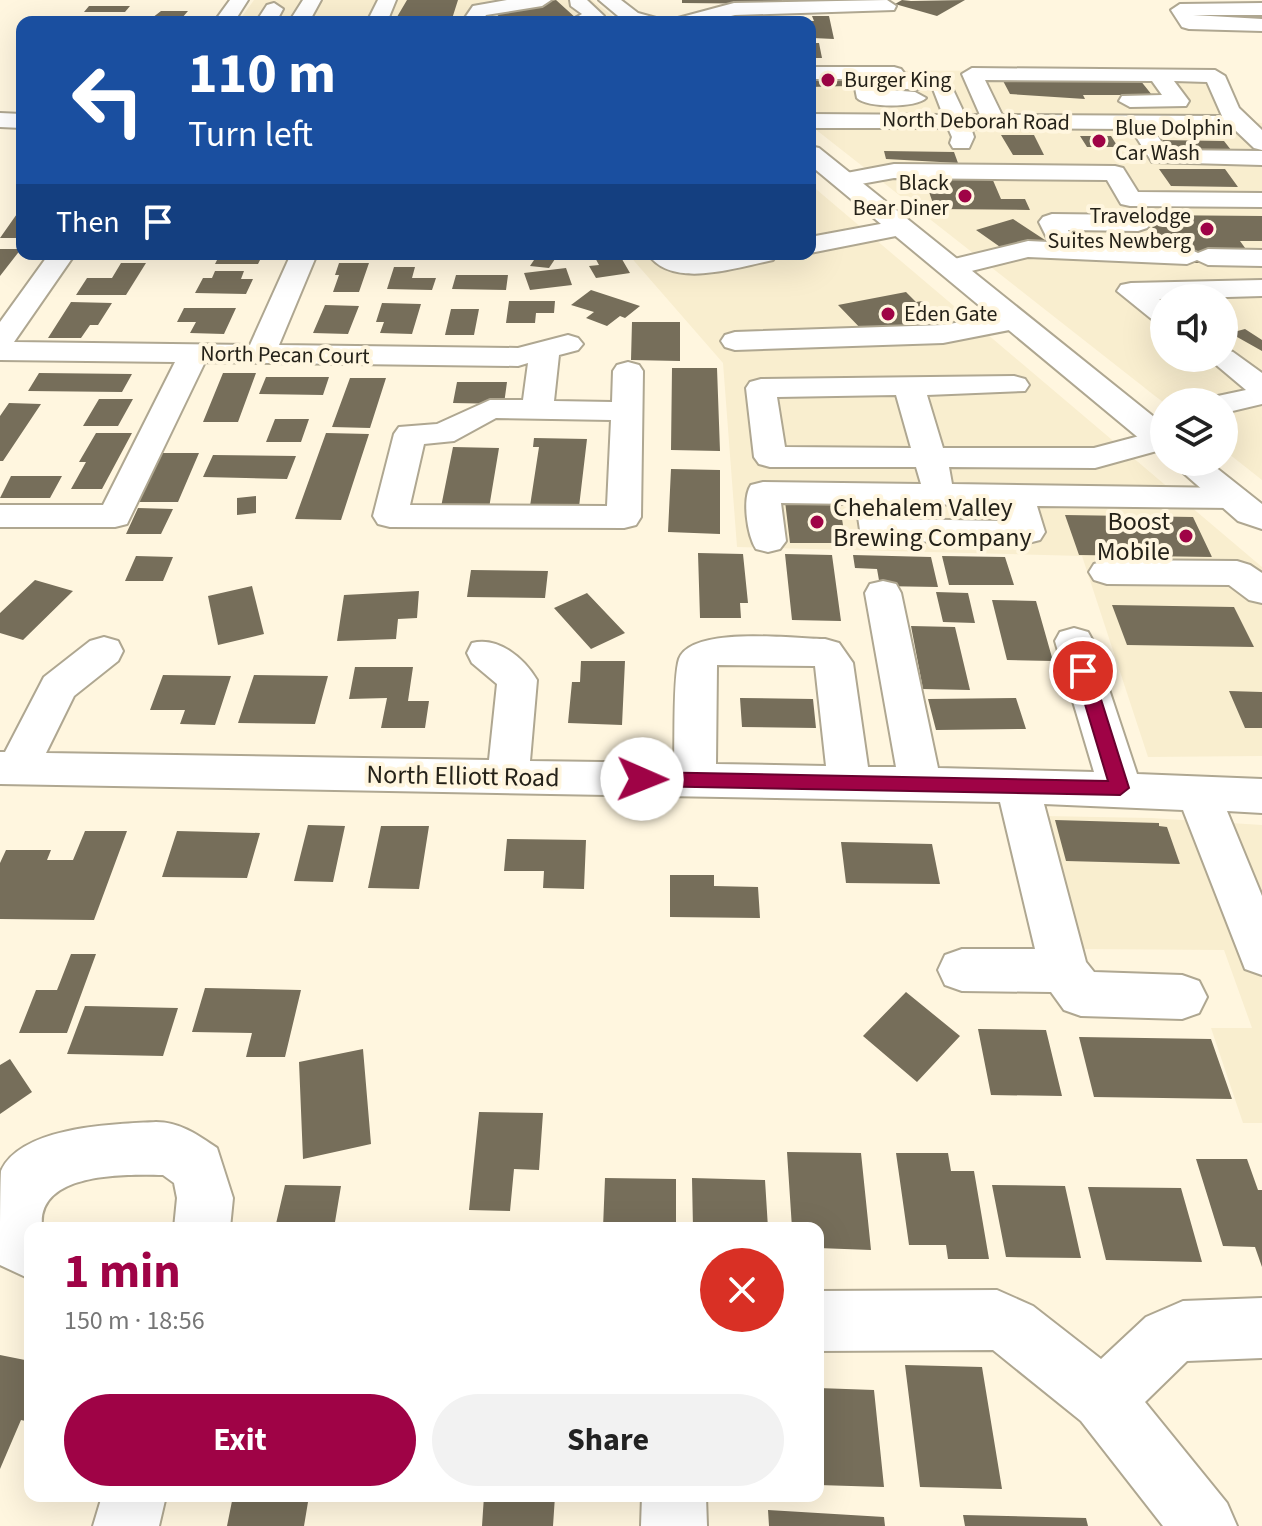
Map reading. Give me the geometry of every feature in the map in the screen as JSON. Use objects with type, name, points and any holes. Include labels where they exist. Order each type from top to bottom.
[{"type":"main road","points":[[609,0],[630,16]]},
{"type":"main road","points":[[635,0],[652,16]]},
{"type":"main road","points":[[816,158],[1150,427]]},
{"type":"main road","points":[[1206,476],[1252,517]]},
{"type":"street","points":[[476,16],[480,10],[542,0]]},
{"type":"street","points":[[578,1],[595,16]]},
{"type":"street","points":[[708,16],[734,9],[895,5]]},
{"type":"street","points":[[1262,9],[1223,5],[1180,10],[1189,23],[1262,25]]},
{"type":"street","points":[[816,73],[936,73],[950,122]]},
{"type":"street","points":[[1158,75],[1178,101],[989,111],[972,74],[1158,75],[1215,76],[1229,129],[1262,143]]},
{"type":"street","points":[[863,117],[864,83],[950,122],[987,153],[999,157],[1042,158],[1067,148],[1101,142]]},
{"type":"street","name":"North Deborah Road","points":[[816,121],[863,117],[957,141],[950,122],[989,111],[1052,121],[1101,142],[1141,128],[1229,129]]},
{"type":"street","points":[[1052,121],[1067,148]]},
{"type":"street","points":[[1141,128],[1160,157],[1262,158]]},
{"type":"street","points":[[844,180],[894,171],[1115,173],[1130,199],[1262,200]]},
{"type":"street","points":[[1031,172],[1046,199]]},
{"type":"street","points":[[1066,251],[1052,222],[1138,223]]},
{"type":"street","points":[[822,236],[902,228]]},
{"type":"street","points":[[951,268],[1028,249],[1262,258]]},
{"type":"street","points":[[0,342],[58,260]]},
{"type":"street","points":[[260,355],[301,260]]},
{"type":"street","points":[[667,260],[700,266],[732,260]]},
{"type":"street","points":[[1238,289],[1262,288]]},
{"type":"street","points":[[1150,291],[1131,291],[1150,305]]},
{"type":"street","points":[[735,341],[943,334],[1015,321]]},
{"type":"street","name":"North Pecan Court","points":[[0,351],[518,357],[556,347],[537,410]]},
{"type":"street","points":[[0,516],[115,516],[194,354]]},
{"type":"street","points":[[1238,369],[1262,387]]},
{"type":"street","points":[[627,411],[490,409],[443,434],[410,434],[390,516],[624,517],[627,411],[628,371]]},
{"type":"street","points":[[1014,385],[761,388],[770,457],[1095,458],[1150,442]]},
{"type":"street","points":[[909,386],[941,495]]},
{"type":"street","points":[[1238,401],[1262,395]]},
{"type":"street","points":[[768,541],[763,492],[1017,496],[1252,517]]},
{"type":"street","points":[[871,494],[877,530],[1028,532],[1017,496]]},
{"type":"street","points":[[1107,572],[1237,573],[1262,591]]},
{"type":"street","points":[[883,593],[920,784]]},
{"type":"street","points":[[1074,641],[1120,788]]},
{"type":"street","points":[[9,768],[58,687],[104,651]]},
{"type":"street","points":[[695,780],[698,660],[708,652],[727,651],[825,653],[834,663],[849,782]]},
{"type":"street","points":[[486,653],[517,680],[508,777]]},
{"type":"street","name":"North Elliott Road","points":[[9,768],[1120,788],[1262,796]]},
{"type":"street","points":[[1018,786],[1064,971],[1081,994],[1182,997]]},
{"type":"street","points":[[1198,793],[1260,946]]},
{"type":"street","points":[[962,970],[1064,971]]},
{"type":"street","points":[[24,1247],[15,1242],[7,1220],[10,1197],[27,1175],[52,1160],[109,1150],[171,1149],[198,1167],[205,1198],[203,1222]]},
{"type":"street","points":[[824,1321],[997,1320],[1012,1327],[1103,1399],[1204,1526]]},
{"type":"street","points":[[1103,1399],[1167,1338],[1183,1331],[1262,1328]]},
{"type":"street","points":[[126,1526],[132,1502]]},
{"type":"street","points":[[674,1502],[674,1526]]},
{"type":"shaded area","points":[[254,0],[592,0],[612,16],[242,16]]},
{"type":"shaded area","points":[[1190,70],[1251,122],[1262,123],[1262,480],[1238,461],[1238,388],[1150,388],[1150,392],[816,130],[816,71]]},
{"type":"shaded area","points":[[816,189],[1150,472],[1150,476],[1155,476],[1262,567],[1262,756],[1148,757],[1082,556],[737,547],[723,363],[633,260],[816,260]]},
{"type":"shaded area","points":[[1043,816],[1151,818],[1262,825],[1262,1123],[1243,1123],[1211,1028],[1252,1028],[1224,950],[1080,949]]},
{"type":"building","points":[[407,0],[458,0],[453,16],[398,16]]},
{"type":"building","points":[[556,0],[574,16],[498,16],[493,11]]},
{"type":"building","points":[[682,0],[782,0],[783,4],[682,3]]},
{"type":"building","points":[[902,0],[965,0],[937,16],[895,4]]},
{"type":"building","points":[[89,6],[130,6],[125,12],[84,12]]},
{"type":"building","points":[[161,11],[188,11],[184,16],[155,16]]},
{"type":"building","points":[[816,16],[829,16],[834,39],[816,38]]},
{"type":"building","points":[[816,43],[819,43],[822,58],[816,58]]},
{"type":"building","name":"Burger King","points":[[816,75],[845,75],[847,86],[816,87]]},
{"type":"building","points":[[1002,79],[1140,80],[1152,95],[1083,95],[1085,99],[1010,94]]},
{"type":"building","points":[[1001,135],[1034,135],[1044,155],[1013,155]]},
{"type":"building","name":"Blue Dolphin Car Wash","points":[[1080,136],[1111,136],[1118,147],[1087,147]]},
{"type":"building","points":[[1159,140],[1224,141],[1235,155],[1169,154]]},
{"type":"building","points":[[884,151],[954,152],[958,163],[886,159]]},
{"type":"building","points":[[1159,169],[1225,169],[1238,187],[1171,186]]},
{"type":"building","name":"Black Bear Diner","points":[[930,178],[992,178],[1001,199],[1025,199],[1030,210],[935,209],[929,192],[936,192]]},
{"type":"building","points":[[16,215],[16,238],[0,238]]},
{"type":"building","name":"Travelodge Suites Newberg","points":[[1145,215],[1262,216],[1262,241],[1240,241],[1248,252],[1212,263],[1191,263],[1177,240],[1160,240]]},
{"type":"building","points":[[1013,219],[1048,242],[1003,249],[976,230]]},
{"type":"building","points":[[0,249],[16,249],[16,255],[0,276]]},
{"type":"building","points":[[217,260],[260,260],[258,264],[215,264]]},
{"type":"building","points":[[534,260],[554,260],[549,268],[530,266]]},
{"type":"building","points":[[596,260],[622,260],[630,273],[596,278],[589,266],[599,265]]},
{"type":"building","points":[[121,263],[146,263],[126,295],[76,295],[87,278],[112,278]]},
{"type":"building","points":[[339,263],[369,263],[359,292],[333,292],[339,275],[335,275]]},
{"type":"building","points":[[394,267],[415,267],[412,278],[436,278],[432,290],[387,289]]},
{"type":"building","points":[[566,268],[572,285],[530,290],[524,273]]},
{"type":"building","points":[[215,271],[244,271],[241,279],[253,279],[246,294],[195,293],[203,278],[212,278]]},
{"type":"building","points":[[456,275],[508,275],[506,290],[452,289]]},
{"type":"building","points":[[591,290],[640,306],[625,318],[620,316],[607,326],[586,318],[594,312],[571,305]]},
{"type":"building","name":"Eden Gate","points":[[906,292],[916,302],[923,301],[929,306],[922,308],[935,320],[866,334],[838,305]]},
{"type":"building","points":[[509,301],[555,301],[554,313],[536,313],[535,323],[506,323]]},
{"type":"building","points":[[71,302],[112,303],[98,325],[90,325],[81,338],[48,338]]},
{"type":"building","points":[[382,303],[421,304],[412,334],[380,333],[384,322],[376,322]]},
{"type":"building","points":[[325,305],[359,306],[348,334],[313,333]]},
{"type":"building","points":[[184,308],[236,308],[224,334],[190,333],[196,322],[177,322]]},
{"type":"building","points":[[451,309],[479,309],[474,335],[445,335]]},
{"type":"building","points":[[632,322],[680,322],[680,361],[631,360]]},
{"type":"building","points":[[1245,329],[1262,340],[1262,351],[1238,338],[1238,331]]},
{"type":"building","points":[[672,368],[717,368],[720,451],[671,450]]},
{"type":"building","points":[[39,373],[132,374],[122,392],[28,391]]},
{"type":"building","points":[[223,373],[256,373],[238,422],[203,422]]},
{"type":"building","points":[[266,377],[329,377],[323,395],[259,394]]},
{"type":"building","points":[[350,378],[386,378],[370,428],[332,427]]},
{"type":"building","points":[[457,382],[507,382],[504,404],[453,403]]},
{"type":"building","points":[[99,399],[133,399],[118,426],[83,426]]},
{"type":"building","points":[[9,403],[41,404],[3,461],[0,461],[0,416]]},
{"type":"building","points":[[275,419],[309,419],[301,442],[266,442]]},
{"type":"building","points":[[96,433],[132,433],[102,489],[71,489],[86,462],[79,462]]},
{"type":"building","points":[[326,433],[369,434],[341,520],[295,519]]},
{"type":"building","points":[[534,438],[587,439],[579,507],[530,506],[539,447],[533,447]]},
{"type":"building","points":[[453,447],[499,448],[489,508],[441,507]]},
{"type":"building","points":[[162,453],[199,453],[178,502],[138,502]]},
{"type":"building","points":[[213,455],[296,456],[287,479],[203,477]]},
{"type":"building","points":[[671,469],[720,470],[720,534],[668,532]]},
{"type":"building","points":[[11,476],[62,476],[50,498],[0,498]]},
{"type":"building","points":[[256,496],[256,513],[237,515],[237,498]]},
{"type":"building","points":[[785,501],[839,501],[846,543],[790,543]]},
{"type":"building","points":[[138,508],[173,509],[161,534],[126,534]]},
{"type":"building","points":[[1065,515],[1193,517],[1212,557],[1079,555]]},
{"type":"building","points":[[698,553],[743,554],[748,603],[740,603],[741,618],[700,618]]},
{"type":"building","points":[[785,554],[832,555],[841,621],[792,620]]},
{"type":"building","points":[[853,555],[931,557],[938,587],[880,586],[877,569],[855,568]]},
{"type":"building","points":[[136,556],[173,557],[163,581],[125,581]]},
{"type":"building","points":[[942,556],[1005,557],[1014,585],[949,585]]},
{"type":"building","points":[[471,570],[548,571],[545,598],[467,597]]},
{"type":"building","points":[[35,580],[73,591],[23,640],[0,633],[0,613]]},
{"type":"building","points":[[252,586],[264,634],[218,645],[208,596]]},
{"type":"building","points":[[419,591],[417,618],[398,619],[396,639],[337,641],[344,595]]},
{"type":"building","points":[[936,592],[968,593],[975,623],[943,622]]},
{"type":"building","points":[[587,593],[625,633],[591,649],[554,608]]},
{"type":"building","points":[[992,600],[1036,601],[1053,661],[1007,660]]},
{"type":"building","points":[[1112,605],[1234,607],[1254,647],[1127,645]]},
{"type":"building","points":[[911,626],[955,627],[970,690],[923,689]]},
{"type":"building","points":[[581,661],[625,661],[622,725],[568,723],[572,682],[580,682]]},
{"type":"building","points":[[355,667],[413,667],[408,701],[429,701],[425,728],[381,728],[387,698],[349,699]]},
{"type":"building","points":[[163,675],[231,676],[215,725],[180,724],[185,710],[150,710]]},
{"type":"building","points":[[254,675],[328,676],[315,724],[238,723]]},
{"type":"building","points":[[1229,691],[1262,692],[1262,728],[1245,728]]},
{"type":"building","points":[[740,698],[813,699],[816,728],[742,727]]},
{"type":"building","points":[[1016,698],[1026,729],[936,730],[928,699]]},
{"type":"building","points":[[1055,820],[1159,823],[1159,826],[1167,827],[1180,864],[1066,861]]},
{"type":"building","points":[[308,825],[345,826],[333,882],[294,881]]},
{"type":"building","points":[[381,826],[429,826],[419,889],[368,888]]},
{"type":"building","points":[[85,831],[127,831],[94,920],[0,919],[0,863],[6,850],[51,850],[47,860],[73,860]]},
{"type":"building","points":[[177,831],[260,833],[247,878],[162,877]]},
{"type":"building","points":[[507,839],[586,840],[584,889],[543,888],[544,871],[504,871]]},
{"type":"building","points":[[841,842],[932,844],[940,884],[846,883]]},
{"type":"building","points":[[670,875],[714,875],[714,886],[758,887],[760,918],[670,917]]},
{"type":"building","points":[[71,954],[96,954],[67,1033],[19,1033],[36,990],[57,990]]},
{"type":"building","points":[[205,988],[301,990],[285,1057],[246,1057],[252,1033],[192,1032]]},
{"type":"building","points":[[906,992],[960,1036],[917,1082],[863,1036]]},
{"type":"building","points":[[85,1006],[178,1008],[163,1056],[67,1054]]},
{"type":"building","points":[[978,1029],[1046,1030],[1062,1096],[991,1095]]},
{"type":"building","points":[[1079,1037],[1211,1039],[1232,1099],[1094,1097]]},
{"type":"building","points":[[363,1049],[371,1144],[303,1159],[299,1062]]},
{"type":"building","points":[[10,1059],[32,1092],[0,1114],[0,1065]]},
{"type":"building","points":[[479,1112],[543,1113],[539,1170],[514,1169],[510,1211],[469,1210]]},
{"type":"building","points":[[787,1152],[861,1153],[871,1250],[824,1248],[824,1222],[792,1222]]},
{"type":"building","points":[[896,1153],[948,1153],[951,1171],[974,1171],[989,1259],[948,1259],[946,1245],[909,1245]]},
{"type":"building","points":[[1196,1159],[1247,1159],[1258,1190],[1262,1190],[1262,1267],[1255,1247],[1223,1246]]},
{"type":"building","points":[[605,1178],[676,1179],[676,1222],[603,1222]]},
{"type":"building","points":[[692,1178],[765,1180],[768,1222],[693,1222]]},
{"type":"building","points":[[285,1185],[341,1186],[335,1222],[276,1222]]},
{"type":"building","points":[[992,1185],[1065,1186],[1081,1258],[1006,1257]]},
{"type":"building","points":[[1088,1187],[1181,1188],[1202,1262],[1106,1260]]},
{"type":"building","points":[[0,1355],[24,1360],[24,1421],[21,1420],[0,1469]]},
{"type":"building","points":[[905,1365],[982,1367],[1002,1489],[920,1487]]},
{"type":"building","points":[[824,1388],[874,1390],[884,1487],[824,1485]]},
{"type":"building","points":[[232,1502],[308,1502],[304,1526],[227,1526]]},
{"type":"building","points":[[484,1502],[555,1502],[553,1526],[482,1526]]},
{"type":"building","points":[[768,1510],[884,1517],[885,1526],[769,1526]]},
{"type":"building","points":[[963,1515],[1086,1518],[1088,1526],[965,1526]]},
{"type":"place","name":"Burger King","points":[[828,80]]},
{"type":"place","name":"Blue Dolphin Car Wash","points":[[1099,141]]},
{"type":"place","name":"Black Bear Diner","points":[[965,196]]},
{"type":"place","name":"Travelodge Suites Newberg","points":[[1207,229]]},
{"type":"place","name":"Eden Gate","points":[[888,314]]},
{"type":"place","name":"Chehalem Valley Brewing Company","points":[[817,522]]},
{"type":"place","name":"Boost Mobile","points":[[1186,536]]},
{"type":"route","points":[[642,779],[1120,788],[1083,671]]}]
